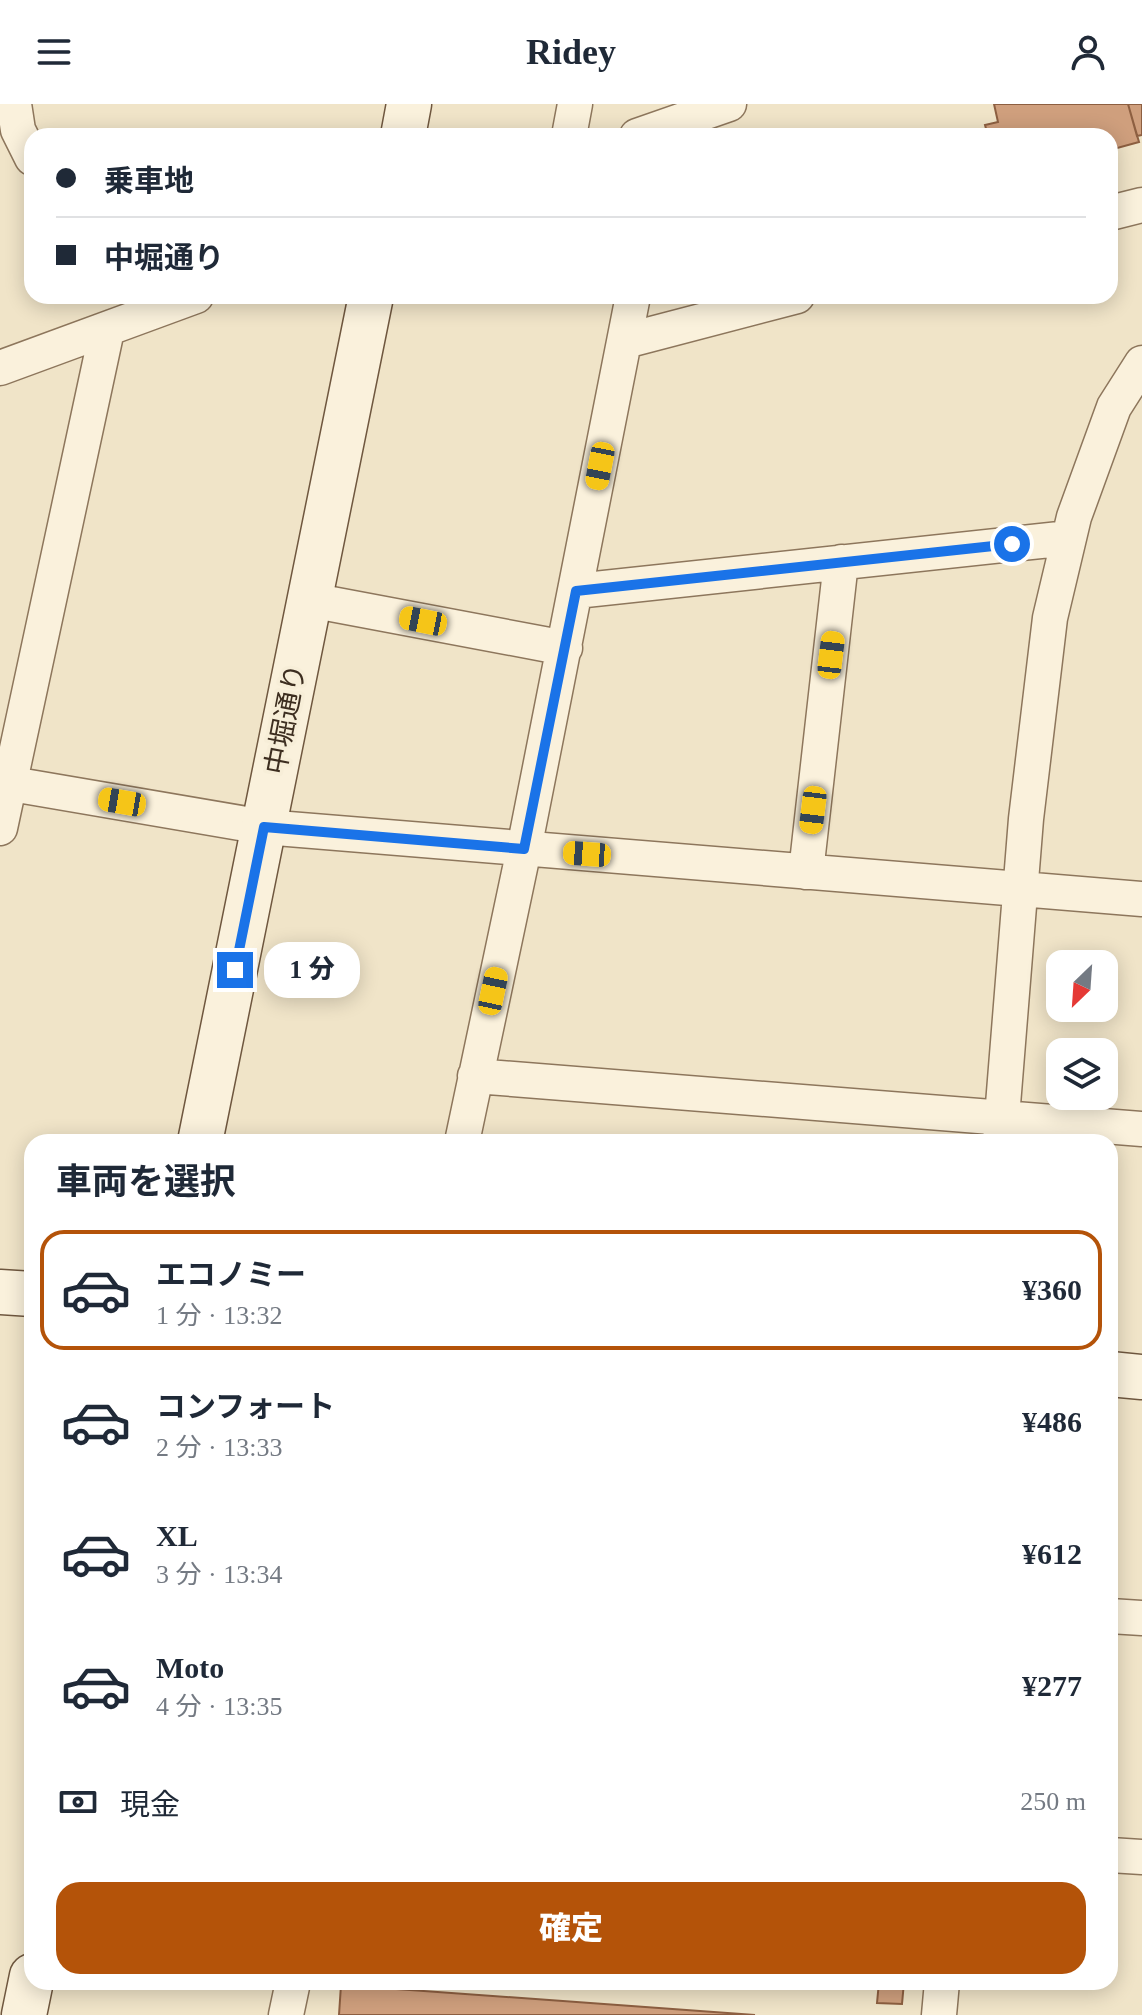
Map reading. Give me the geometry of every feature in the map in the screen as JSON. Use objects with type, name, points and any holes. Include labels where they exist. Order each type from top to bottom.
[{"type":"street","points":[[14,104],[18,130],[24,142]]},
{"type":"street","points":[[404,128],[409,104]]},
{"type":"street","points":[[570,128],[575,104]]},
{"type":"street","points":[[667,128],[726,105]]},
{"type":"street","points":[[1118,211],[1142,205]]},
{"type":"street","points":[[0,368],[111,317],[164,304]]},
{"type":"street","name":"中堀通り","points":[[202,1134],[369,304]]},
{"type":"street","points":[[464,1134],[565,648],[632,304]]},
{"type":"street","points":[[625,341],[766,304]]},
{"type":"street","points":[[0,828],[4,782],[111,317]]},
{"type":"street","points":[[1001,1130],[1020,889],[1050,618],[1069,538],[1114,407],[1142,363]]},
{"type":"street","points":[[576,591],[1069,538]]},
{"type":"street","points":[[806,872],[841,562]]},
{"type":"street","points":[[310,600],[565,648]]},
{"type":"street","points":[[4,782],[264,827],[1142,899]]},
{"type":"street","points":[[475,1076],[1001,1130],[1142,1129]]},
{"type":"street","points":[[0,1292],[24,1294]]},
{"type":"street","points":[[1118,1375],[1142,1377]]},
{"type":"street","points":[[1118,1616],[1142,1618]]},
{"type":"street","points":[[1118,1856],[1142,1857]]},
{"type":"street","points":[[24,2015],[29,1990]]},
{"type":"street","points":[[286,2015],[291,1990]]},
{"type":"street","points":[[939,2015],[941,1990]]},
{"type":"building","points":[[994,104],[1128,104],[1139,142],[1118,148],[1118,128],[986,128],[985,125],[998,122]]},
{"type":"building","points":[[1128,104],[1142,104],[1142,135],[1137,136]]},
{"type":"building","points":[[341,1990],[410,1990],[755,2015],[339,2015]]},
{"type":"building","points":[[878,1990],[903,1990],[902,2004],[877,2003]]},
{"type":"route","points":[[235,970],[264,827],[524,849],[576,591],[1012,544]]}]
